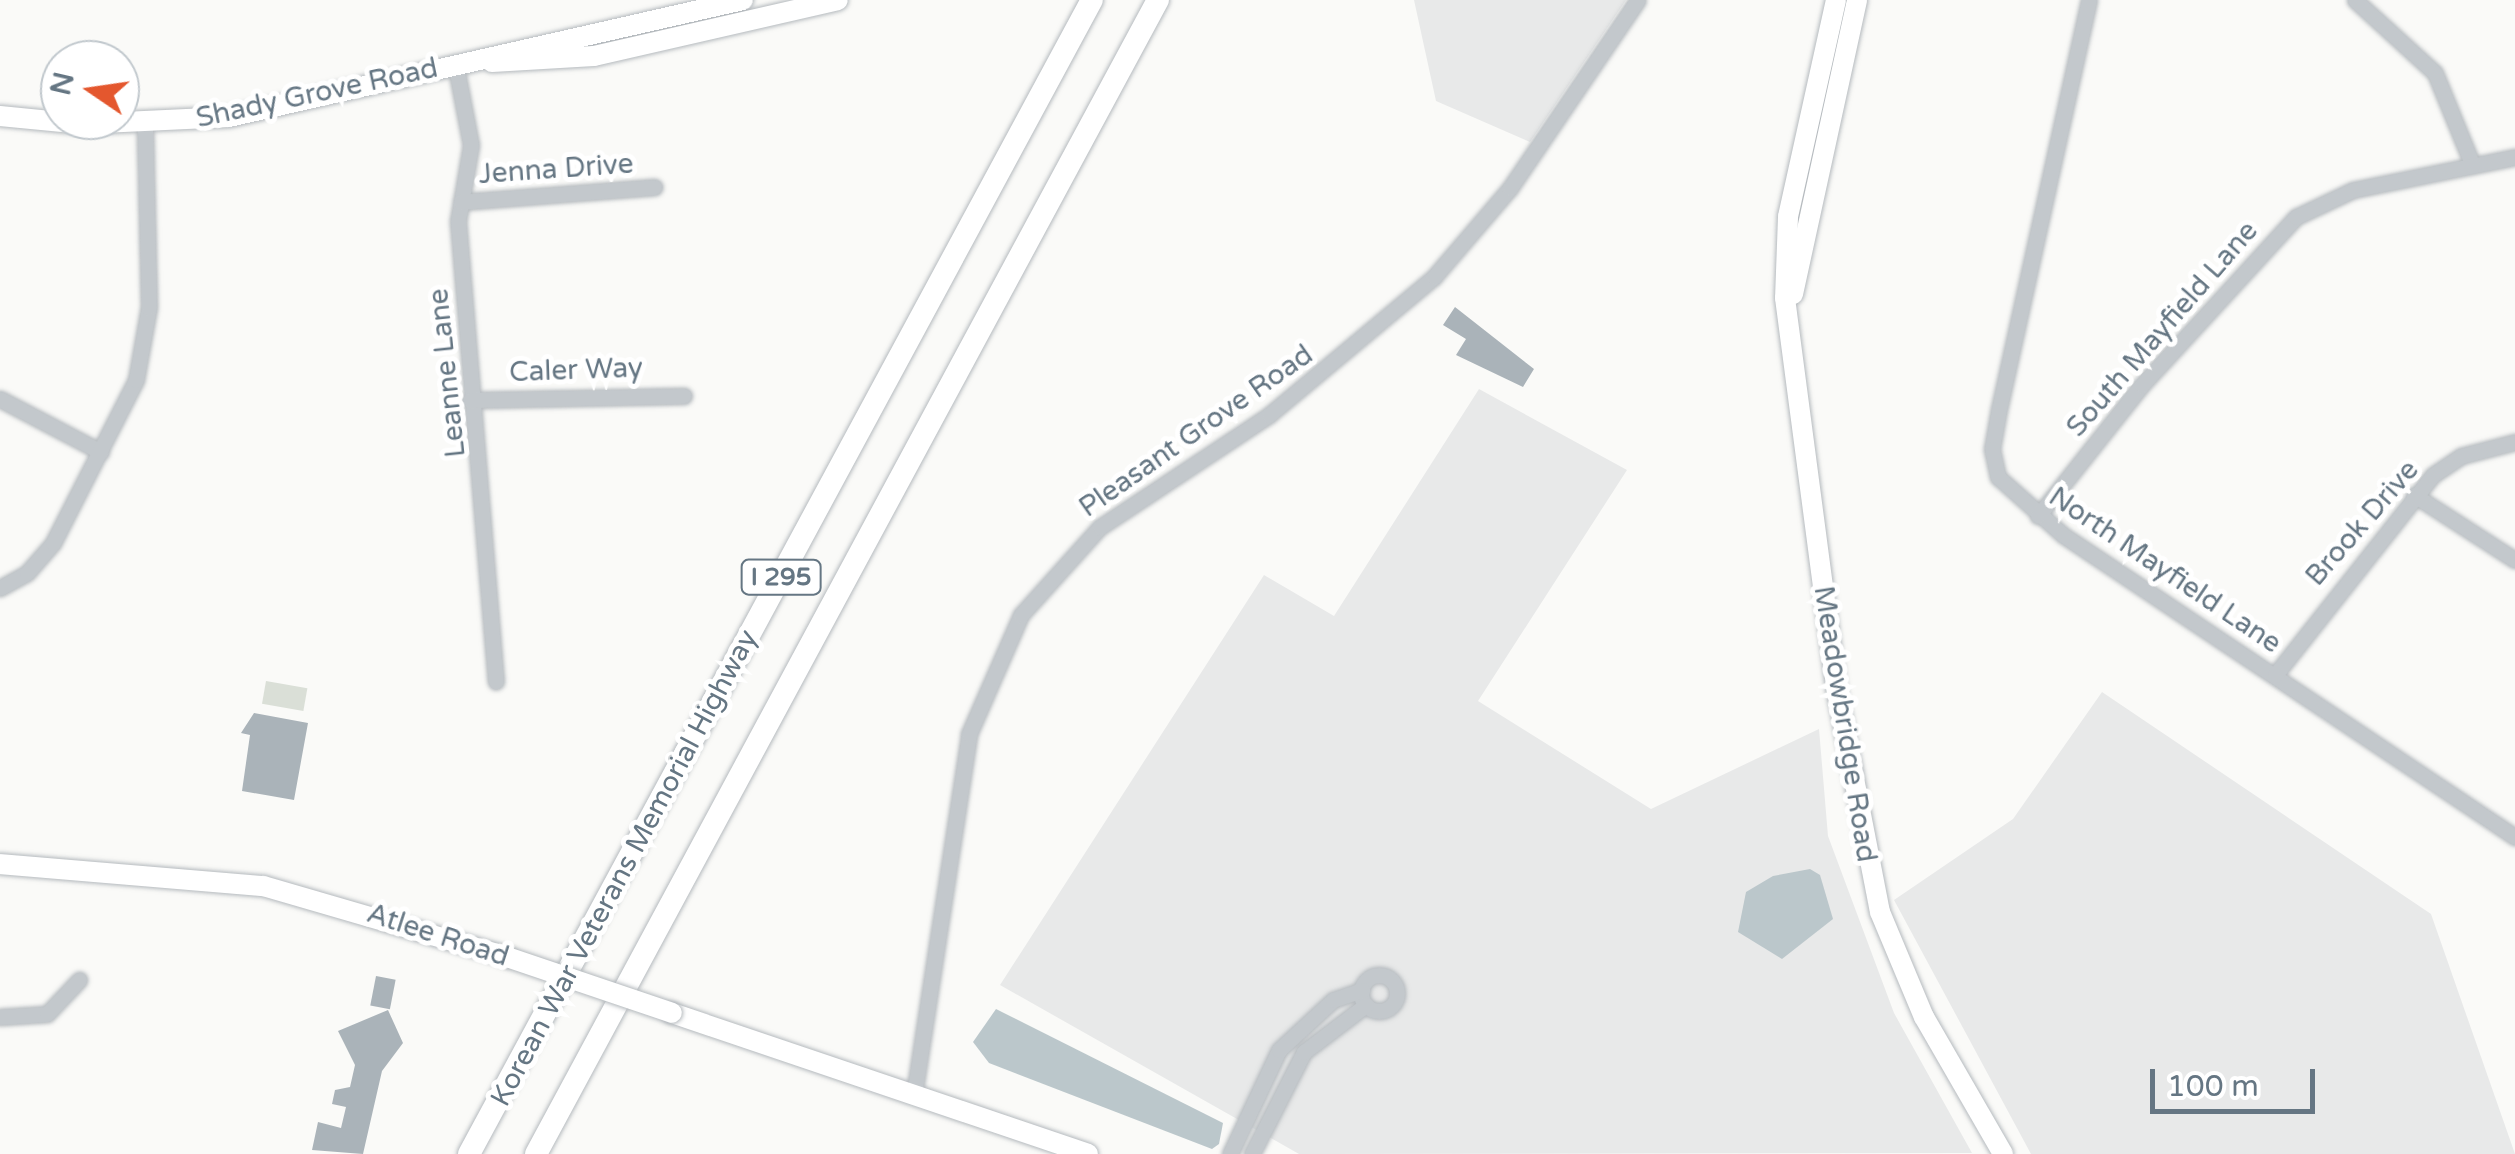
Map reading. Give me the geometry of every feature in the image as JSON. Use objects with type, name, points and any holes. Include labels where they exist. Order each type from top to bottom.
[{"type":"highway","name":"Korean War Veterans Memorial Highway","points":[[469,1154],[1092,0]]},
{"type":"highway","name":"Korean War Veterans Memorial Highway","points":[[536,1154],[1158,0]]},
{"type":"main road","name":"Shady Grove Road","points":[[0,116],[145,124],[228,117],[456,62],[743,0]]},
{"type":"main road","name":"Shady Grove Road","points":[[456,62],[594,56],[838,0]]},
{"type":"main road","name":"Meadowbridge Road","points":[[1836,0],[1788,217],[1787,326],[1863,850],[1906,977],[2003,1154]]},
{"type":"main road","name":"Meadowbridge Road","points":[[1787,326],[1857,0]]},
{"type":"main road","name":"Atlee Road","points":[[0,864],[263,886],[506,957],[1088,1154]]},
{"type":"street","name":"Pleasant Grove Road","points":[[914,1095],[969,734],[1021,615],[1100,527],[1269,415],[1434,277],[1510,188],[1638,0]]},
{"type":"street","name":"North Mayfield Lane","points":[[2089,0],[1992,449],[2003,485],[2038,516],[2515,837]]},
{"type":"street","points":[[2354,0],[2435,72],[2472,166]]},
{"type":"street","name":"Leanne Lane","points":[[456,62],[471,145],[461,202],[470,400],[485,486],[496,680]]},
{"type":"street","points":[[0,588],[27,573],[52,544],[136,380],[147,333],[145,124]]},
{"type":"street","name":"South Mayfield Lane","points":[[2038,516],[2142,385],[2296,218],[2352,190],[2515,156]]},
{"type":"street","name":"Jenna Drive","points":[[461,202],[654,186]]},
{"type":"street","name":"Caler Way","points":[[470,400],[684,396]]},
{"type":"street","points":[[0,399],[100,452]]},
{"type":"street","name":"Brook Drive","points":[[2275,674],[2414,496],[2461,456],[2515,442]]},
{"type":"street","points":[[2414,496],[2515,560]]},
{"type":"street","points":[[0,1016],[47,1014],[79,980]]},
{"type":"street","points":[[1230,1154],[1278,1050],[1333,1000],[1364,997],[1304,1052],[1252,1154]]},
{"type":"shaded area","points":[[1414,0],[1626,0],[1530,142],[1436,101]]},
{"type":"shaded area","points":[[1479,389],[1627,470],[1478,701],[1651,809],[1819,729],[1828,836],[1894,1013],[1972,1153],[1299,1154],[1000,985],[1264,575],[1334,616]]},
{"type":"shaded area","points":[[266,681],[307,688],[303,711],[262,704]]},
{"type":"shaded area","points":[[2102,692],[2431,914],[2515,1154],[2031,1154],[1894,900],[2013,819]]},
{"type":"shaded area","points":[[1810,869],[1820,875],[1833,919],[1782,959],[1738,932],[1746,892],[1773,876]]},
{"type":"shaded area","points":[[996,1009],[1223,1123],[1219,1144],[1212,1149],[989,1063],[973,1042]]},
{"type":"building","points":[[1455,307],[1534,369],[1523,387],[1456,355],[1466,339],[1443,325]]},
{"type":"building","points":[[254,713],[308,723],[294,800],[242,791],[250,735],[241,733]]},
{"type":"building","points":[[376,976],[396,980],[390,1009],[370,1005]]},
{"type":"building","points":[[388,1010],[403,1043],[382,1071],[363,1154],[312,1150],[318,1122],[341,1128],[346,1107],[332,1104],[335,1090],[350,1087],[355,1065],[338,1031]]}]
